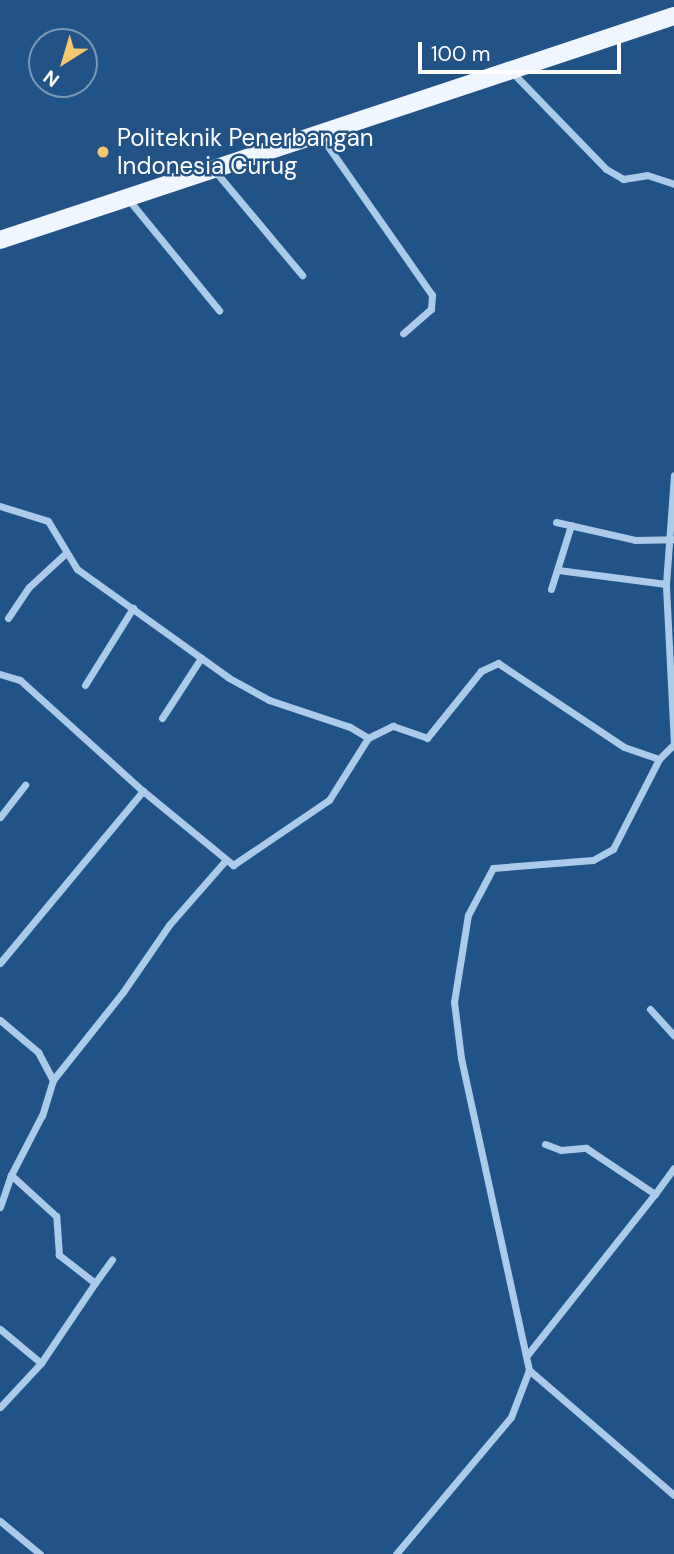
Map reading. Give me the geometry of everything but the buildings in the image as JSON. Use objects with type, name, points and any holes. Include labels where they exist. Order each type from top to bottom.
[{"type":"main road","points":[[0,240],[674,16]]},
{"type":"street","points":[[510,70],[606,169],[623,178],[647,175],[674,184]]},
{"type":"street","points":[[320,134],[432,295],[431,309],[403,333]]},
{"type":"street","points":[[214,169],[302,275]]},
{"type":"street","points":[[127,198],[219,310]]},
{"type":"street","points":[[396,1554],[511,1417],[529,1370],[528,1354],[493,1219],[461,1058],[454,1002],[468,915],[493,868],[593,860],[613,849],[659,759],[674,744],[666,584],[674,474]]},
{"type":"street","points":[[0,506],[48,521],[77,569],[201,658],[270,700],[350,727],[368,738]]},
{"type":"street","points":[[556,522],[635,540],[671,539]]},
{"type":"street","points":[[551,589],[571,526]]},
{"type":"street","points":[[8,618],[37,578],[66,552]]},
{"type":"street","points":[[558,570],[666,584]]},
{"type":"street","points":[[85,685],[133,608]]},
{"type":"street","points":[[162,718],[201,658]]},
{"type":"street","points":[[0,674],[20,680],[143,791],[226,860],[239,863],[329,800],[368,738],[393,726],[427,738],[481,671],[498,663],[624,747],[659,759]]},
{"type":"street","points":[[0,817],[25,785]]},
{"type":"street","points":[[0,963],[143,791]]},
{"type":"street","points":[[0,1207],[11,1175],[42,1115],[53,1080],[123,992],[169,925],[226,860]]},
{"type":"street","points":[[650,1009],[674,1036]]},
{"type":"street","points":[[0,1020],[38,1052],[53,1080]]},
{"type":"street","points":[[544,1144],[561,1150],[586,1148],[655,1194]]},
{"type":"street","points":[[528,1354],[674,1168]]},
{"type":"street","points":[[11,1175],[56,1216],[59,1255],[96,1283]]},
{"type":"street","points":[[0,1407],[41,1363],[112,1260]]},
{"type":"street","points":[[0,1329],[41,1363]]},
{"type":"street","points":[[529,1370],[674,1495]]},
{"type":"street","points":[[0,1521],[38,1553]]},
{"type":"place","name":"Politeknik Penerbangan Indonesia Curug","points":[[103,152]]}]
